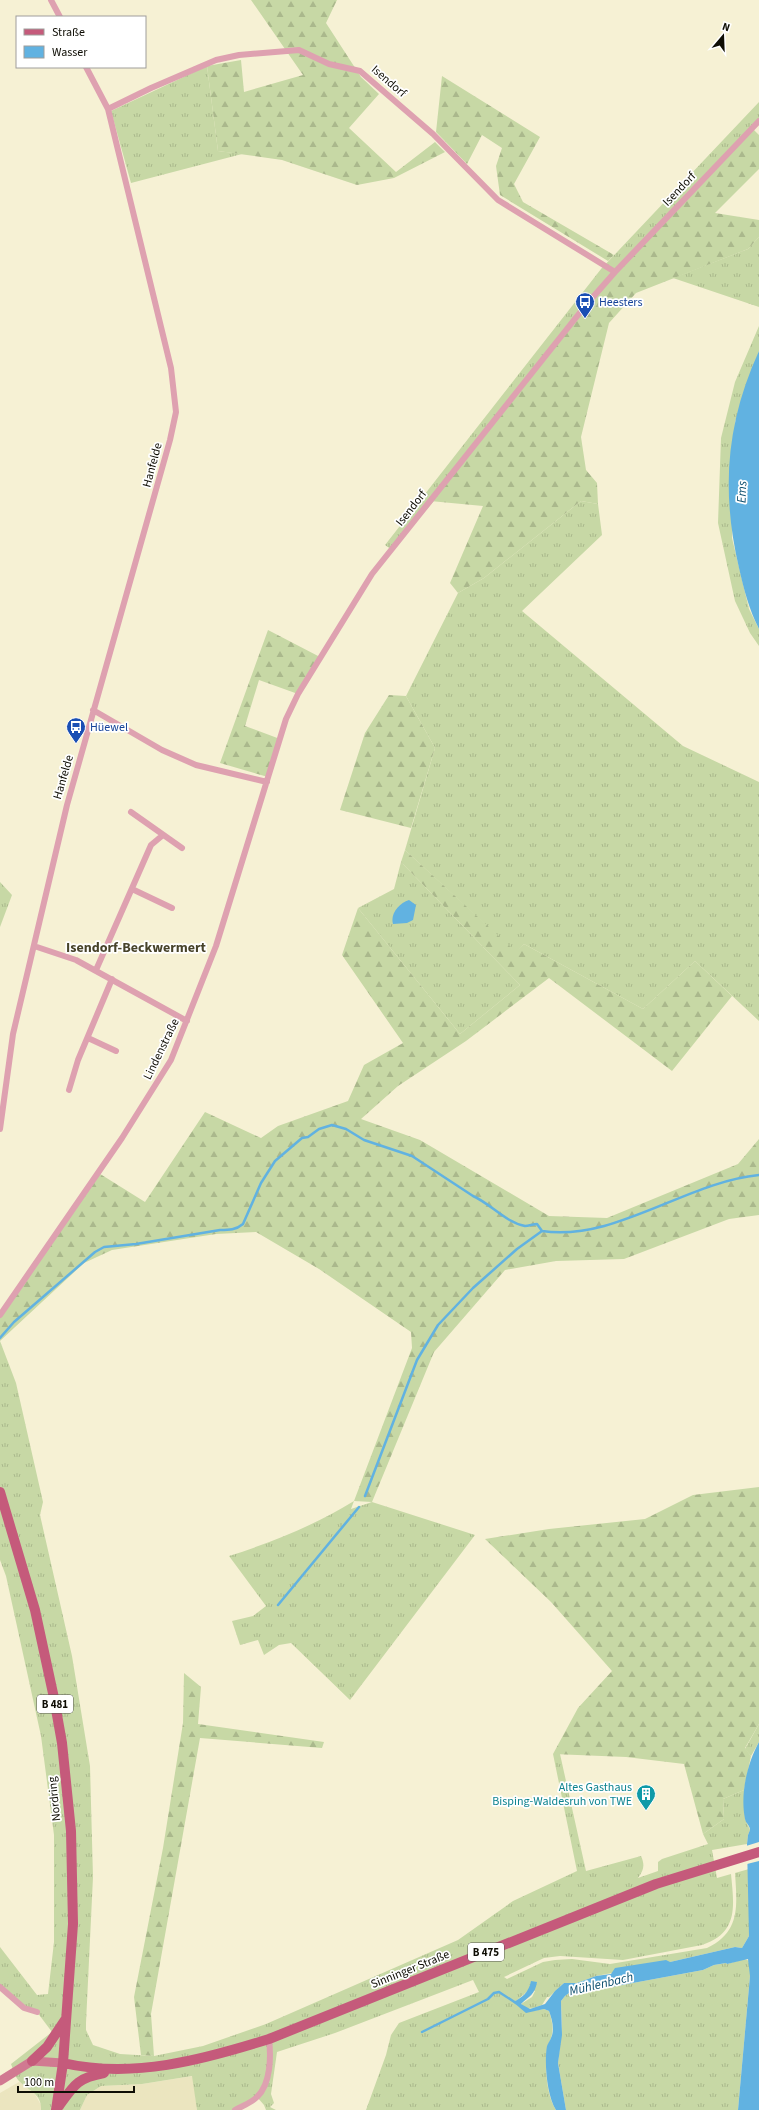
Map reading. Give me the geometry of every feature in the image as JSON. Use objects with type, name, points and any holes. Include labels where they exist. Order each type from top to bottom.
[{"type":"main road","name":"Nordring","points":[[0,1492],[35,1610],[54,1698],[62,1743],[71,1831],[73,1924],[63,2063],[56,2110]]},
{"type":"main road","name":"Sinninger Straße","points":[[63,2063],[116,2070],[178,2064],[269,2040],[656,1884],[759,1852]]},
{"type":"main road","points":[[0,2080],[32,2061],[50,2043],[65,2020]]},
{"type":"main road","points":[[32,2061],[63,2063]]},
{"type":"main road","name":"B 475","points":[[56,2110],[75,2083],[90,2075],[116,2070]]},
{"type":"street","points":[[51,0],[59,16]]},
{"type":"street","name":"Isendorf","points":[[108,109],[151,88],[216,60],[239,54],[300,50],[329,64],[360,71],[433,134],[498,200],[615,272]]},
{"type":"street","points":[[87,68],[108,109]]},
{"type":"street","name":"Hanfelde","points":[[0,1129],[13,1034],[67,805],[162,471],[176,412],[171,368],[108,109]]},
{"type":"street","name":"Isendorf","points":[[267,782],[291,708],[339,626],[372,574],[615,272],[759,121]]},
{"type":"street","points":[[93,710],[162,750],[196,765],[267,782]]},
{"type":"street","name":"Lindenstraße","points":[[0,1315],[158,1082],[171,1060],[216,946],[267,782]]},
{"type":"street","points":[[131,812],[182,848]]},
{"type":"street","points":[[96,970],[151,845],[163,835]]},
{"type":"street","points":[[132,889],[172,908]]},
{"type":"street","points":[[34,946],[76,960],[187,1021]]},
{"type":"street","points":[[69,1090],[112,979]]},
{"type":"street","points":[[88,1038],[116,1051]]},
{"type":"street","points":[[0,1987],[24,2008],[37,2012]]},
{"type":"street","points":[[235,2110],[257,2097],[262,2091],[268,2073],[269,2040]]},
{"type":"shaded area","points":[[193,2076],[197,2110],[80,2110],[87,2095],[101,2086],[142,2084]]},
{"type":"shaded area","points":[[19,2082],[32,2089],[41,2105],[41,2110],[0,2110],[0,2093]]},
{"type":"green space","points":[[251,0],[337,0],[326,23],[361,77],[379,94],[349,128],[396,172],[435,142],[445,152],[394,178],[357,185],[282,160],[218,151],[207,66],[241,60],[244,92],[303,75]]},
{"type":"green space","points":[[207,66],[218,151],[242,154],[131,183],[111,111]]},
{"type":"green space","points":[[442,76],[540,137],[514,184],[523,202],[614,255],[608,261],[500,195],[496,166],[502,148],[482,135],[467,164],[436,132]]},
{"type":"green space","points":[[759,102],[759,121],[392,550],[385,545],[601,269]]},
{"type":"green space","points":[[752,128],[759,135],[759,169],[715,213],[759,220],[759,237],[748,249],[636,293],[609,323],[581,437],[586,470],[597,483],[598,504],[581,501],[484,578],[458,593],[450,583],[483,506],[430,501],[586,305]]},
{"type":"green space","points":[[759,237],[759,307],[673,278],[748,249]]},
{"type":"green space","points":[[759,326],[759,351],[735,422],[732,538],[749,609],[759,629],[759,646],[750,633],[735,601],[718,523],[721,438],[735,382]]},
{"type":"green space","points":[[581,501],[598,504],[602,535],[522,611],[683,746],[759,782],[759,1021],[695,961],[643,1009],[524,944],[516,953],[405,850],[435,748],[406,696],[458,593],[484,578]]},
{"type":"green space","points":[[268,630],[320,657],[298,694],[259,680],[245,726],[280,739],[268,777],[220,763]]},
{"type":"green space","points":[[389,695],[406,696],[435,748],[411,828],[340,810],[365,733]]},
{"type":"green space","points":[[405,850],[516,952],[524,944],[643,1009],[695,961],[732,996],[672,1071],[549,978],[466,1041],[398,1086],[361,1119],[420,1140],[549,1216],[607,1218],[738,1164],[759,1139],[759,1215],[729,1219],[624,1259],[556,1261],[505,1270],[434,1352],[372,1502],[354,1501],[412,1348],[411,1332],[319,1269],[256,1232],[216,1234],[112,1250],[84,1263],[0,1341],[0,1315],[97,1172],[145,1202],[205,1112],[261,1138],[278,1126],[348,1101],[364,1065],[403,1043],[342,955],[358,908],[460,1034],[520,985],[401,862]]},
{"type":"green space","points":[[401,862],[520,985],[460,1034],[358,908],[394,889]]},
{"type":"green space","points":[[0,882],[12,895],[0,927]]},
{"type":"green space","points":[[0,1341],[16,1383],[43,1502],[40,1515],[72,1656],[90,1766],[93,1877],[86,2030],[93,2045],[120,2054],[154,2056],[203,2046],[266,2024],[458,1940],[513,1901],[577,1871],[553,1754],[560,1754],[586,1871],[641,1856],[643,1867],[638,1878],[658,1871],[658,1862],[662,1859],[708,1844],[703,1834],[724,1819],[723,1799],[744,1790],[745,1819],[750,1830],[747,1844],[712,1850],[717,1878],[731,1874],[733,1897],[732,1917],[723,1933],[714,1940],[702,1945],[623,1960],[560,1956],[544,1958],[504,1977],[507,1979],[543,1962],[555,1960],[572,1959],[610,1964],[707,1948],[726,1934],[731,1926],[736,1907],[735,1873],[749,1869],[749,1936],[742,1948],[735,1947],[670,1962],[596,1976],[577,1983],[564,1983],[549,1997],[547,1997],[542,2005],[533,2008],[528,2009],[521,2004],[532,1997],[535,1991],[530,1989],[516,2001],[526,2012],[544,2009],[549,2011],[552,2021],[552,2031],[547,2048],[546,2072],[550,2097],[556,2110],[366,2110],[386,2055],[391,2035],[399,2023],[479,1992],[473,1980],[335,2033],[277,2052],[271,2094],[274,2103],[270,2107],[276,2110],[266,2110],[264,2105],[257,2097],[235,2110],[197,2110],[192,2076],[142,2084],[101,2086],[87,2095],[80,2110],[41,2110],[41,2104],[37,2096],[22,2084],[15,2075],[11,2064],[52,2032],[37,2012],[24,2008],[0,1987],[0,1947],[37,1995],[48,1994],[54,1942],[54,1835],[41,1736],[6,1576],[0,1560]]},
{"type":"green space","points":[[759,1487],[759,1724],[745,1748],[751,1756],[744,1790],[723,1799],[724,1819],[703,1834],[684,1764],[626,1757],[553,1754],[578,1708],[612,1671],[551,1602],[485,1539],[549,1529],[645,1519],[693,1495]]},
{"type":"green space","points":[[354,1501],[351,1509],[372,1502],[475,1535],[350,1700],[291,1643],[279,1645],[264,1655],[258,1640],[240,1645],[232,1621],[253,1616],[266,1606],[229,1556],[262,1545],[293,1532],[324,1518]]},
{"type":"green space","points":[[184,1673],[201,1687],[198,1724],[324,1742],[322,1748],[200,1738],[151,2014],[154,2056],[141,2055],[134,1997],[163,1848],[183,1723]]},
{"type":"green space","points":[[759,1724],[759,1742],[751,1756],[745,1749]]},
{"type":"green space","points":[[744,1959],[750,1961],[750,1976],[738,2110],[566,2110],[558,2063],[562,2027],[561,2001],[565,1996],[569,1993],[595,1990],[703,1970],[714,1965],[727,1964]]},
{"type":"water","name":"Ems","points":[[759,351],[759,629],[747,599],[733,540],[729,484],[733,431],[739,404]]},
{"type":"water","points":[[409,900],[416,905],[413,920],[407,923],[393,924],[392,920],[396,909],[405,901]]},
{"type":"water","name":"Mühlenbach","points":[[759,1742],[759,2110],[738,2110],[750,1976],[748,1959],[727,1964],[714,1965],[703,1970],[595,1990],[569,1993],[565,1996],[561,2001],[562,2035],[558,2063],[566,2110],[556,2110],[548,2088],[546,2070],[547,2046],[553,2032],[549,2011],[544,2009],[526,2013],[513,2002],[525,1994],[531,1981],[537,1982],[535,1990],[521,2004],[530,2009],[545,2004],[555,1991],[564,1983],[577,1983],[596,1976],[611,1974],[615,1968],[666,1960],[670,1962],[735,1947],[742,1948],[749,1936],[747,1844],[750,1830],[745,1819],[743,1800],[748,1769]]},
{"type":"pier","points":[[759,1842],[759,1861],[747,1864],[746,1846]]},
{"type":"waterway","points":[[0,1338],[14,1322],[95,1252],[104,1247],[136,1244],[232,1229],[240,1226],[243,1224],[261,1183],[275,1161],[302,1138],[308,1137],[319,1129],[332,1125],[346,1129],[364,1140],[412,1156],[473,1196],[480,1199],[511,1221],[525,1226],[537,1224],[542,1231]]},
{"type":"waterway","points":[[365,1496],[417,1360],[438,1325],[473,1288],[517,1249],[542,1231],[569,1232],[596,1228],[623,1220],[705,1188],[732,1180],[759,1175]]},
{"type":"waterway","points":[[278,1605],[359,1507]]},
{"type":"waterway","points":[[422,2032],[488,1999],[494,1993],[499,1992],[516,2003]]},
{"type":"place","name":"Heesters","points":[[585,319]]},
{"type":"place","name":"Hüewel","points":[[76,744]]},
{"type":"place","name":"Altes Gasthaus Bisping-Waldesruh von TWE","points":[[646,1811]]},
{"type":"district","name":"Isendorf-Beckwermert","points":[[136,947]]}]
